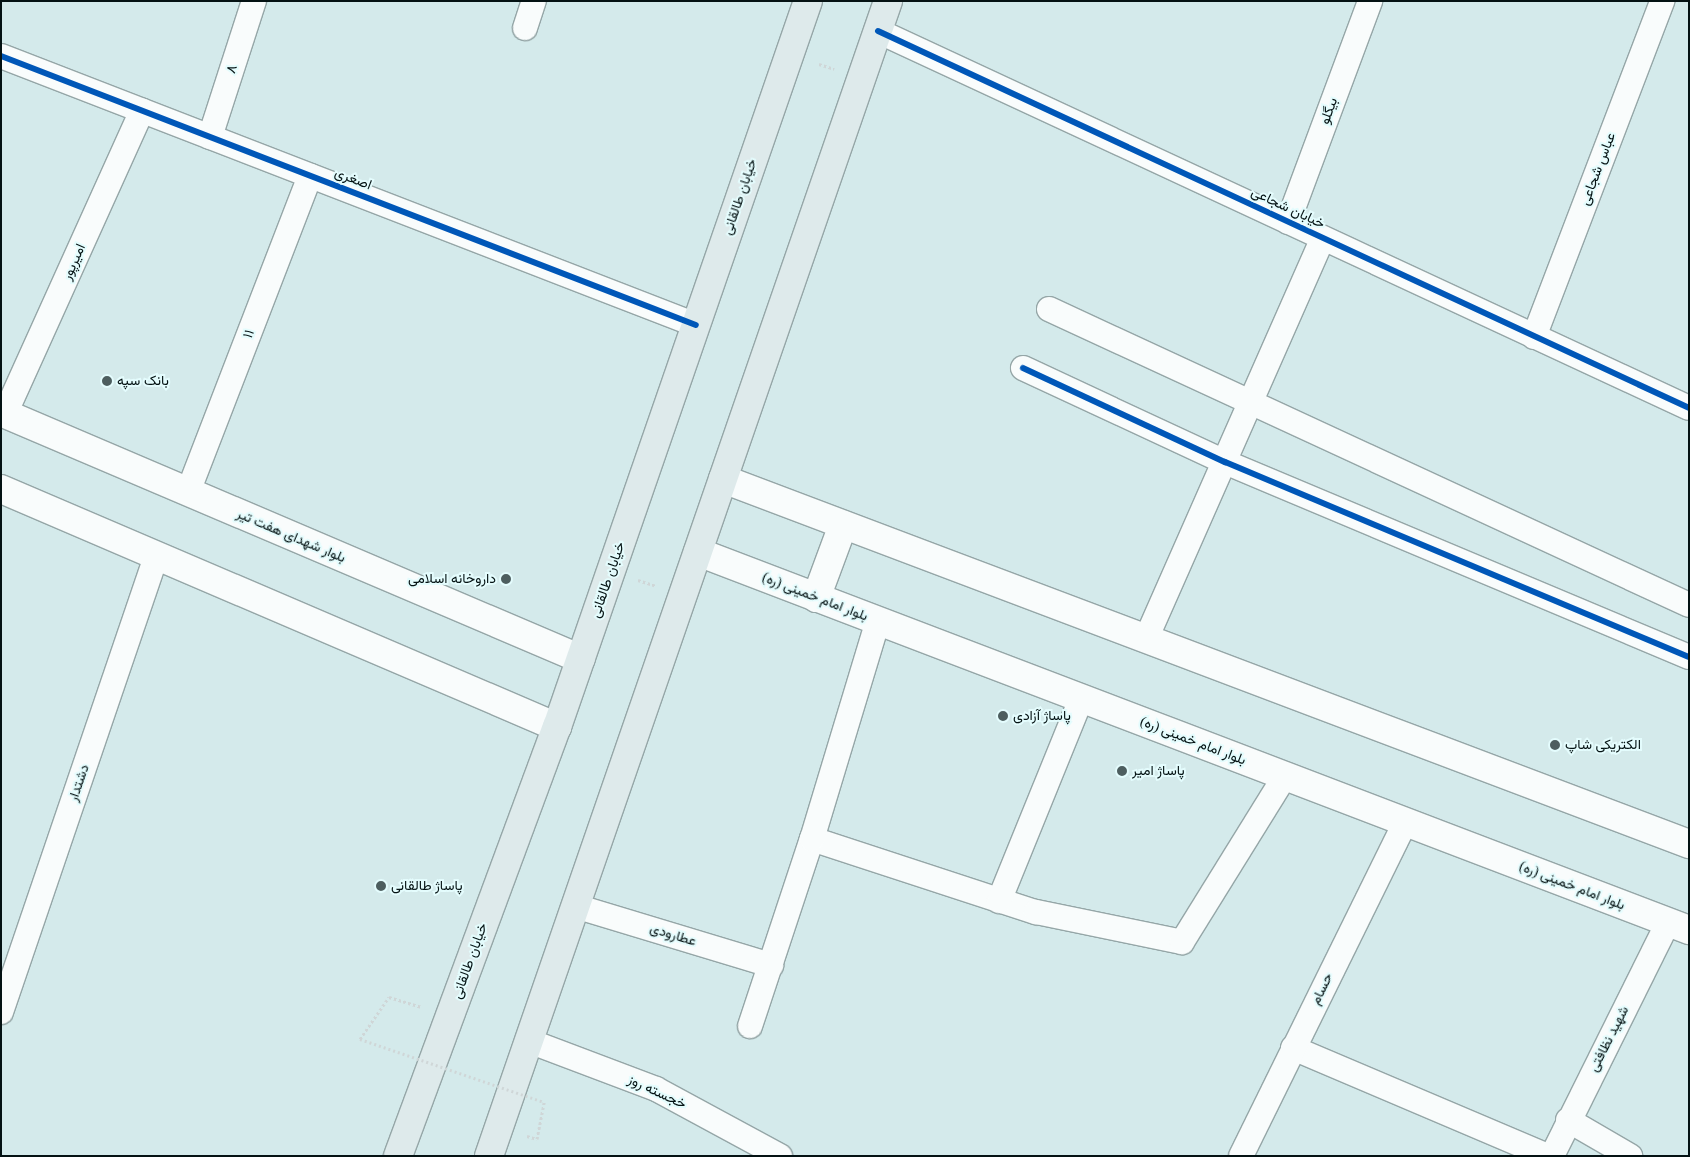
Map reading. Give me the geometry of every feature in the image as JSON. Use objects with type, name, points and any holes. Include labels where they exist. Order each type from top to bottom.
[{"type":"main road","name":"خیابان طالقانی","points":[[398,1156],[557,727],[808,1]]},
{"type":"main road","points":[[489,1156],[888,1]]},
{"type":"main road","name":"بلوار شهدای هفت تیر","points":[[3,413],[581,659]]},
{"type":"main road","points":[[723,479],[1689,844]]},
{"type":"main road","points":[[1,489],[557,727]]},
{"type":"main road","points":[[816,598],[843,525]]},
{"type":"main road","name":"بلوار امام خمینی (ره)","points":[[698,552],[1678,926]]},
{"type":"street","name":"۸","points":[[210,137],[254,1]]},
{"type":"street","points":[[525,28],[534,1]]},
{"type":"street","name":"بیگلو","points":[[1288,222],[1370,1]]},
{"type":"street","name":"عباس شجاعی","points":[[1534,337],[1662,1]]},
{"type":"street","name":"خیابان شجاعی","points":[[878,30],[1689,408]]},
{"type":"street","name":"اصغری","points":[[1,56],[696,325]]},
{"type":"street","name":"امیرپور","points":[[3,413],[142,110]]},
{"type":"street","name":"۱۱","points":[[188,492],[310,176]]},
{"type":"street","points":[[1146,639],[1324,238]]},
{"type":"street","points":[[1049,308],[1689,606]]},
{"type":"street","points":[[1024,368],[1225,462],[1689,657]]},
{"type":"street","name":"دشتدار","points":[[1,1012],[157,555]]},
{"type":"street","points":[[750,1026],[812,839],[878,621]]},
{"type":"street","points":[[999,901],[1081,698]]},
{"type":"street","points":[[812,839],[1036,912],[1182,942],[1285,776]]},
{"type":"street","name":"حسام","points":[[1241,1156],[1405,822]]},
{"type":"street","name":"عطارودی","points":[[575,906],[771,965]]},
{"type":"street","name":"شهید نظافتی","points":[[1552,1156],[1568,1120],[1678,926]]},
{"type":"street","name":"خجسته روز","points":[[529,1041],[656,1089],[780,1156]]},
{"type":"street","points":[[1293,1048],[1547,1156]]},
{"type":"street","points":[[1568,1120],[1630,1156]]},
{"type":"path","points":[[790,53],[861,79]]},
{"type":"path","points":[[610,572],[683,594]]},
{"type":"path","points":[[389,997],[360,1039],[544,1102],[537,1139]]},
{"type":"cycle path","points":[[878,31],[1689,408]]},
{"type":"cycle path","points":[[1,56],[696,325]]},
{"type":"cycle path","points":[[1023,368],[1225,462],[1689,657]]},
{"type":"place","name":"بانک سپه","points":[[107,381]]},
{"type":"place","name":"داروخانه اسلامی","points":[[506,579]]},
{"type":"place","name":"پاساژ آزادی","points":[[1003,716]]},
{"type":"place","name":"الکتریکی شاپ","points":[[1555,745]]},
{"type":"place","name":"پاساژ امیر","points":[[1122,771]]},
{"type":"place","name":"پاساژ طالقانی","points":[[381,886]]}]
